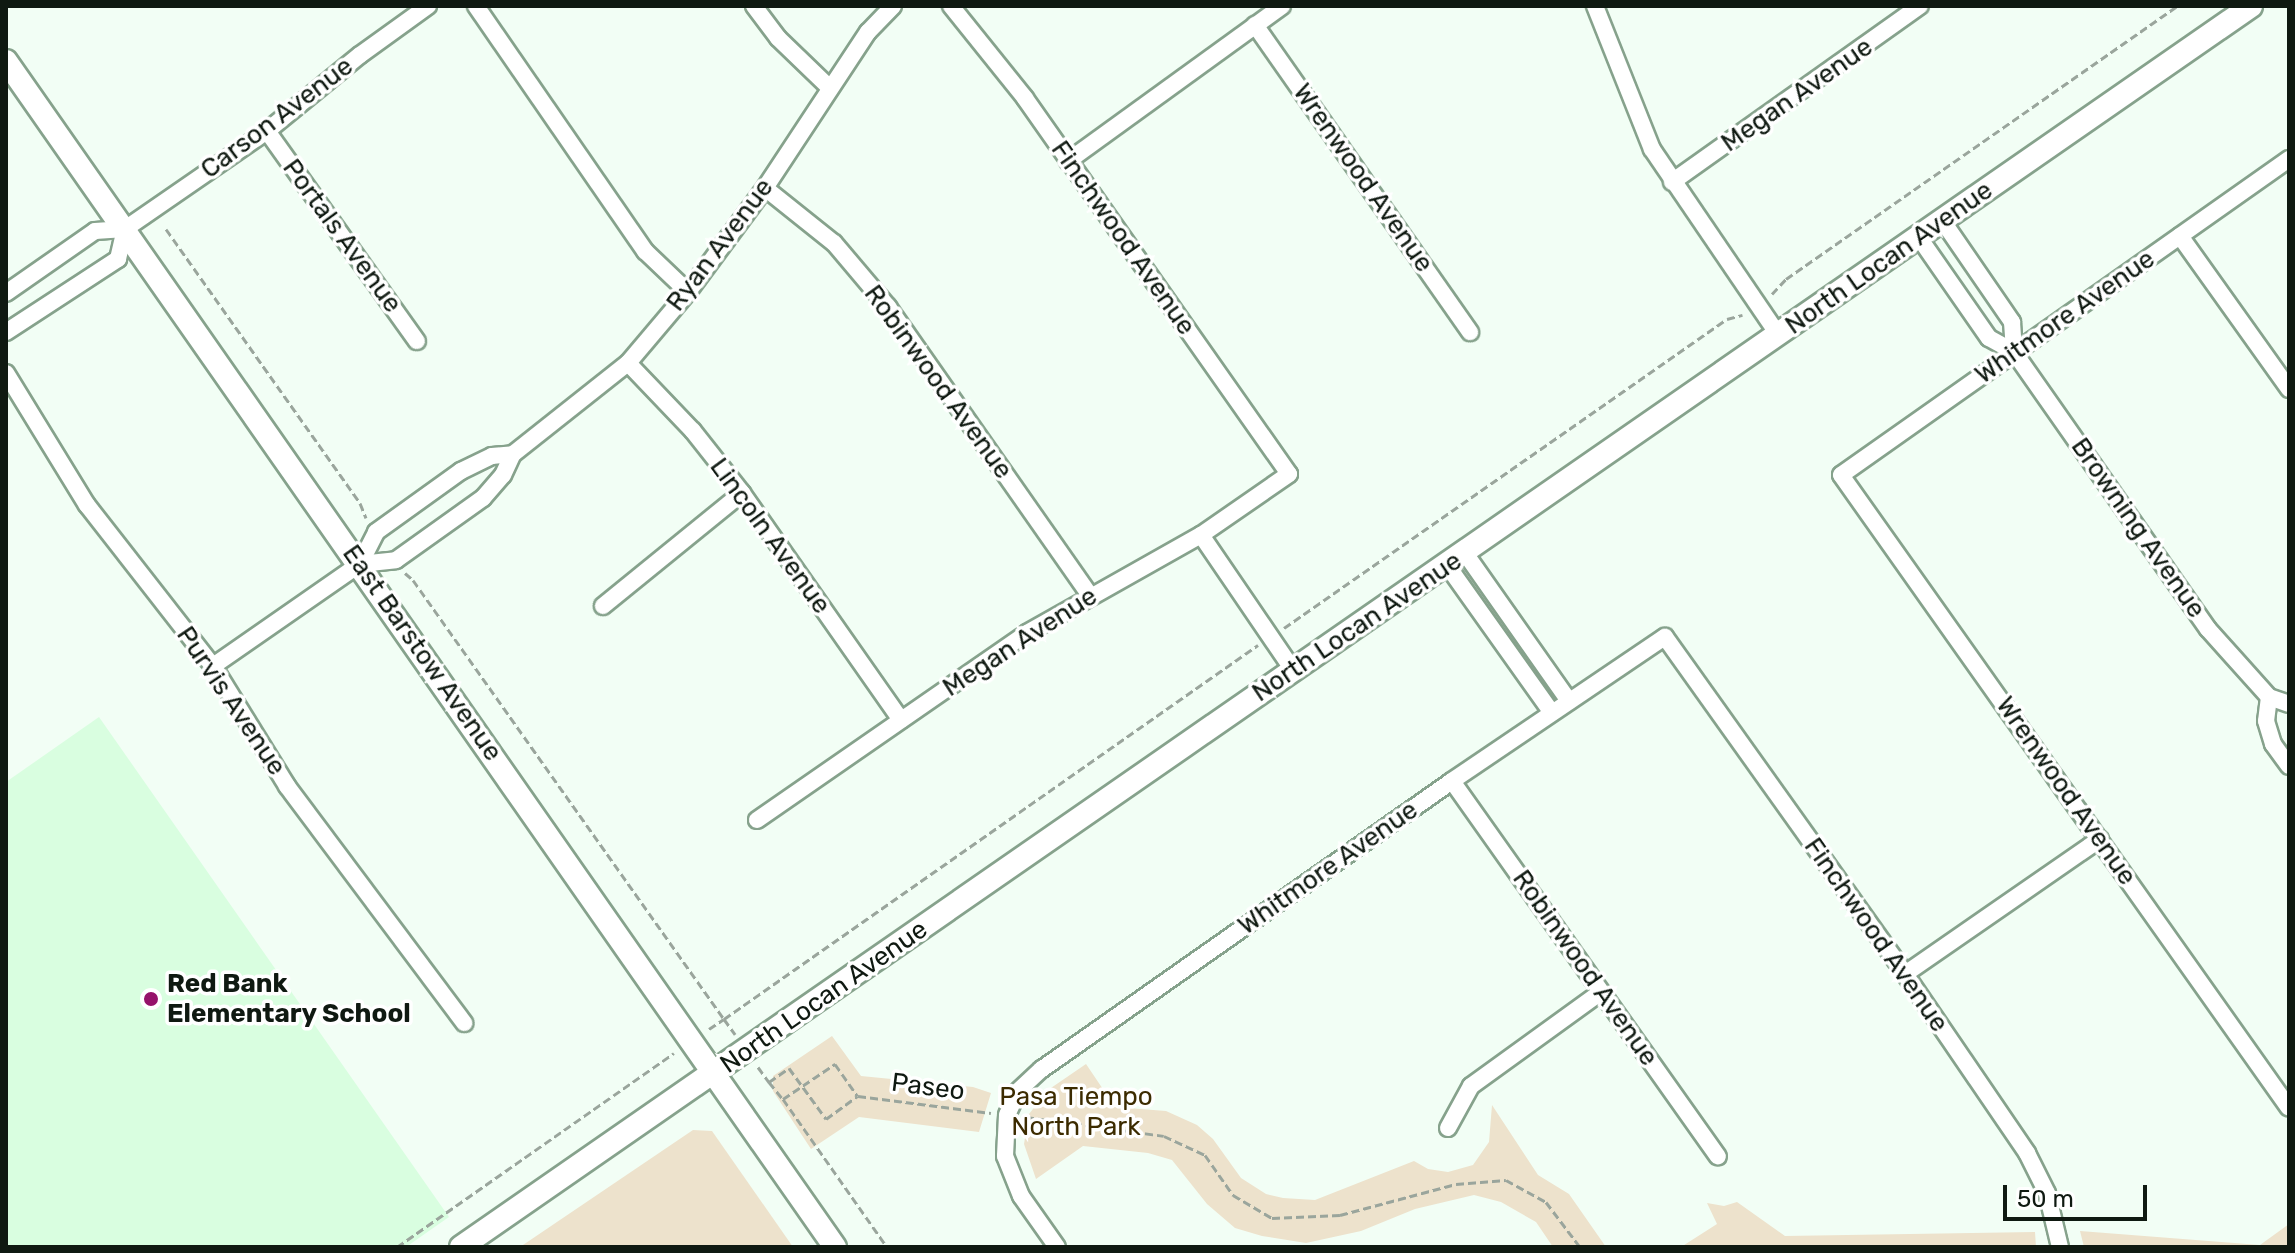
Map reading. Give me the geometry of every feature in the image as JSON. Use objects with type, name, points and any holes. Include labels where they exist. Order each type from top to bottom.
[{"type":"street","name":"Carson Avenue","points":[[6,293],[95,231],[125,229],[267,131],[360,55],[428,6]]},
{"type":"street","points":[[476,6],[645,251],[688,292]]},
{"type":"street","points":[[754,6],[786,48],[830,88]]},
{"type":"street","name":"Ryan Avenue","points":[[360,564],[396,560],[483,498],[503,475],[513,454],[628,363],[688,292],[765,188],[868,32],[893,6]]},
{"type":"street","name":"Finchwood Avenue","points":[[951,6],[1025,98],[1289,474]]},
{"type":"street","points":[[1068,161],[1282,6]]},
{"type":"street","points":[[1595,6],[1614,46],[1641,126],[1672,182],[1779,336]]},
{"type":"street","name":"Megan Avenue","points":[[1672,182],[1920,6]]},
{"type":"street","name":"North Locan Avenue","points":[[461,1247],[1779,336],[2248,7]]},
{"type":"street","name":"Wrenwood Avenue","points":[[1255,25],[1470,332]]},
{"type":"street","name":"East Barstow Avenue","points":[[6,61],[835,1247]]},
{"type":"street","name":"Portals Avenue","points":[[267,131],[417,341]]},
{"type":"street","name":"Whitmore Avenue","points":[[1841,475],[2289,159]]},
{"type":"street","name":"Robinwood Avenue","points":[[765,188],[834,243],[888,307],[1090,595]]},
{"type":"street","name":"Browning Avenue","points":[[1942,220],[2012,322],[2014,352]]},
{"type":"street","points":[[6,332],[118,259],[125,229]]},
{"type":"street","name":"Browning Avenue","points":[[1918,236],[1989,338],[2014,352],[2208,629],[2269,697],[2289,704]]},
{"type":"street","points":[[2180,236],[2289,389]]},
{"type":"street","name":"Lincoln Avenue","points":[[628,363],[693,431],[742,493],[901,720]]},
{"type":"street","name":"Purvis Avenue","points":[[6,373],[87,505],[213,666],[287,786],[395,925],[464,1023]]},
{"type":"street","name":"Ryan Avenue","points":[[360,564],[376,532],[461,471],[492,456],[513,454]]},
{"type":"street","name":"Megan Avenue","points":[[757,820],[1027,633],[1201,535],[1289,474]]},
{"type":"street","name":"Wrenwood Avenue","points":[[1841,475],[2289,1108]]},
{"type":"street","points":[[603,606],[742,493]]},
{"type":"street","points":[[1201,535],[1293,670]]},
{"type":"street","points":[[1456,559],[1569,701]]},
{"type":"street","points":[[1456,559],[1552,713]]},
{"type":"street","points":[[213,666],[360,564]]},
{"type":"street","name":"Finchwood Avenue","points":[[1665,637],[1905,974],[2027,1153],[2047,1193],[2060,1247]]},
{"type":"street","name":"Whitmore Avenue","points":[[1007,1115],[1018,1091],[1042,1069],[1452,781],[1665,637]]},
{"type":"street","points":[[2269,697],[2266,721],[2273,744],[2289,766]]},
{"type":"street","name":"Robinwood Avenue","points":[[1452,781],[1718,1156]]},
{"type":"street","points":[[1905,974],[2100,839]]},
{"type":"street","points":[[1448,1128],[1471,1086],[1601,992]]},
{"type":"street","points":[[1007,1115],[1005,1156],[1021,1196],[1057,1247]]},
{"type":"path","points":[[1777,291],[1786,279],[2177,6]]},
{"type":"path","points":[[166,229],[360,503],[376,532]]},
{"type":"path","points":[[1293,621],[1727,319],[1740,316]]},
{"type":"path","points":[[396,560],[423,593],[887,1247]]},
{"type":"path","points":[[397,1247],[1254,648]]},
{"type":"path","points":[[783,1099],[835,1064],[858,1096]]},
{"type":"path","points":[[769,1082],[789,1068],[802,1086]]},
{"type":"path","name":"Paseo","points":[[802,1086],[826,1119],[858,1096],[1164,1136],[1205,1155],[1233,1195],[1272,1218],[1340,1215],[1456,1184],[1506,1180],[1546,1202],[1580,1247]]},
{"type":"path","points":[[2093,1247],[2123,1247]]},
{"type":"shaded area","name":"Red Bank Elementary School","points":[[99,717],[449,1217],[406,1247],[6,1247],[6,782]]},
{"type":"green space","name":"Pasa Tiempo North Park","points":[[832,1036],[861,1076],[973,1087],[991,1093],[979,1132],[859,1117],[811,1149],[773,1091],[773,1076]]},
{"type":"green space","name":"Pasa Tiempo North Park","points":[[1086,1064],[1115,1107],[1166,1111],[1197,1125],[1213,1139],[1241,1178],[1266,1194],[1283,1198],[1315,1200],[1414,1161],[1428,1169],[1448,1172],[1473,1165],[1489,1142],[1492,1105],[1538,1175],[1569,1194],[1606,1247],[1553,1247],[1536,1222],[1501,1202],[1474,1195],[1415,1209],[1361,1231],[1306,1243],[1262,1236],[1235,1228],[1207,1204],[1172,1160],[1148,1153],[1083,1146],[1036,1179],[1024,1144],[1029,1114],[1048,1090]]},
{"type":"green space","points":[[693,1130],[712,1131],[793,1247],[520,1247]]},
{"type":"green space","points":[[1737,1202],[1785,1236],[2035,1232],[2036,1247],[1681,1247],[1717,1224],[1707,1203],[1724,1206]]},
{"type":"green space","points":[[2289,1224],[2289,1247],[2084,1247],[2080,1231],[2260,1245]]},
{"type":"place","name":"Red Bank Elementary School","points":[[151,999]]}]
